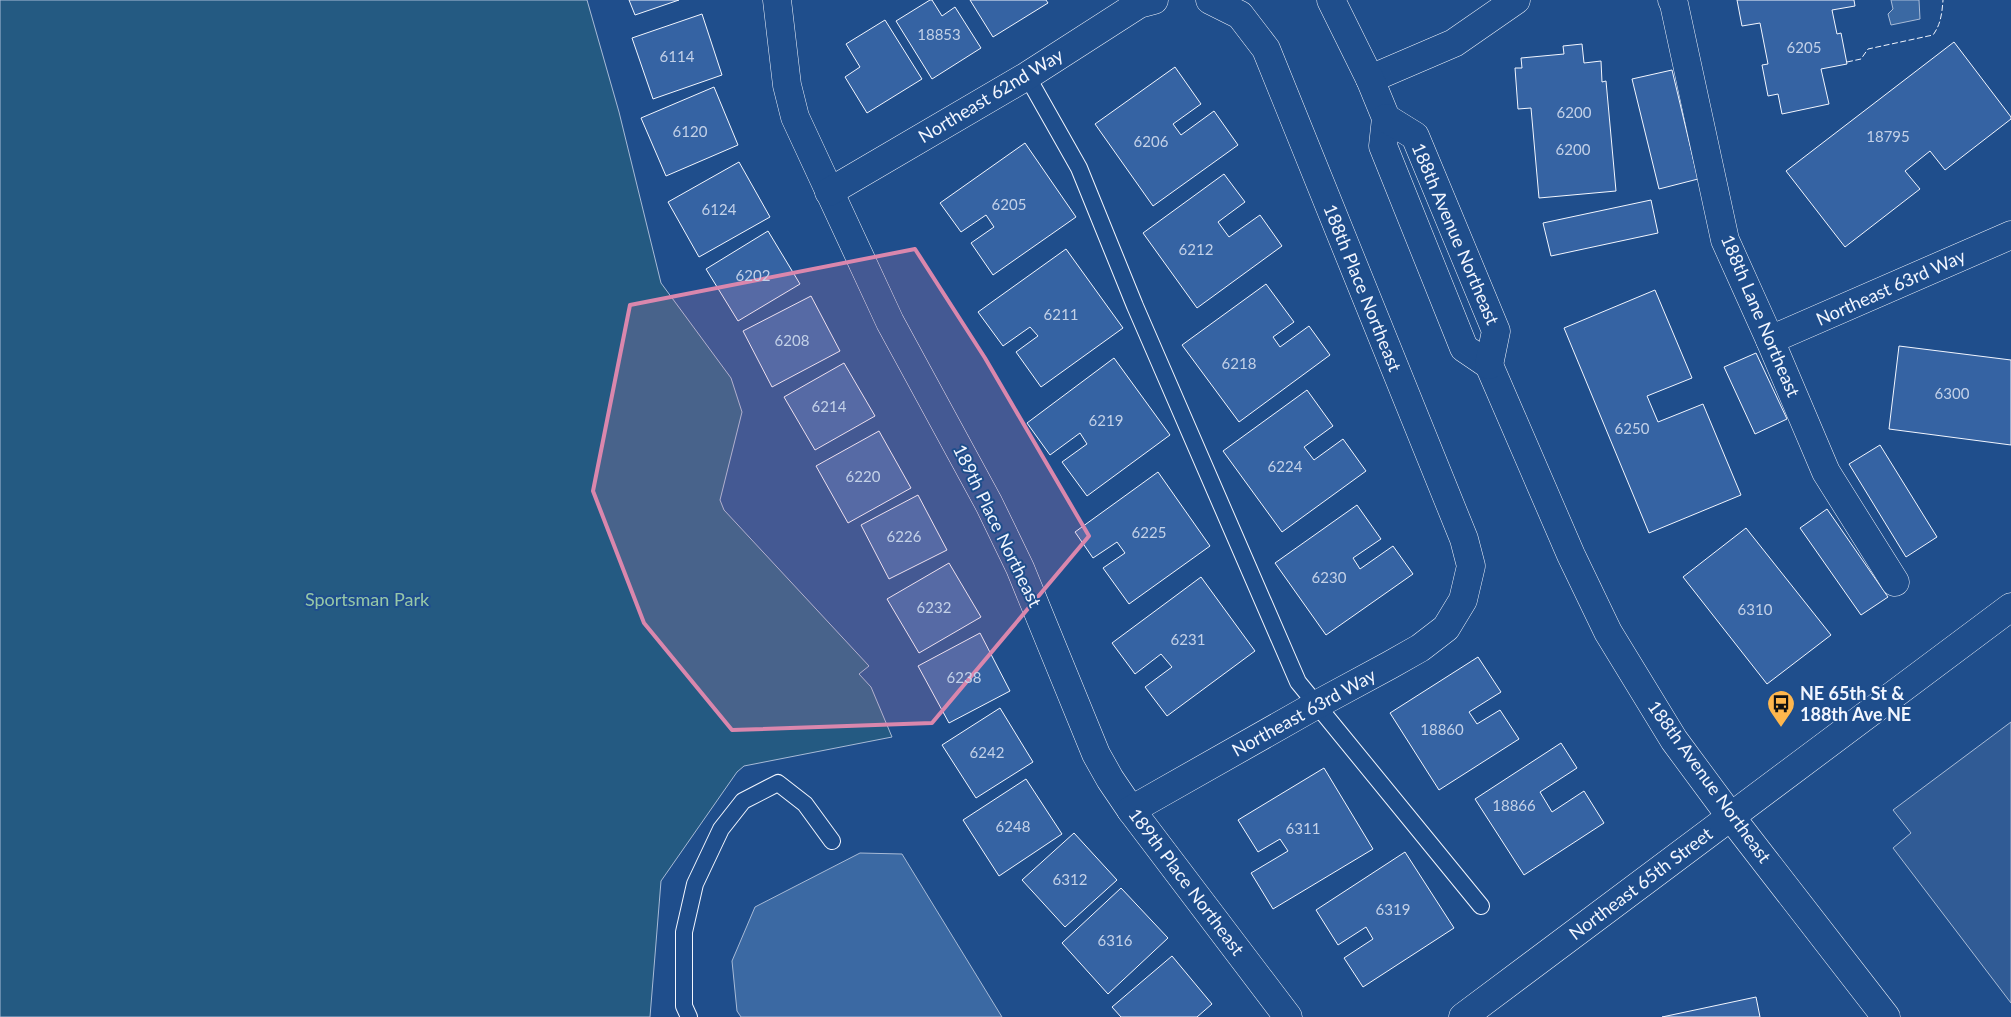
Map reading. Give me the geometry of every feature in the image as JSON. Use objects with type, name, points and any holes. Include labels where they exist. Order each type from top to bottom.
[{"type":"street","name":"189th Place Northeast","points":[[777,0],[787,85],[796,117],[890,322],[989,504],[1020,568],[1096,754],[1131,810],[1288,1017]]},
{"type":"street","name":"Northeast 62nd Way","points":[[829,192],[1027,76],[1139,4],[1154,0]]},
{"type":"street","name":"188th Place Northeast","points":[[1210,0],[1240,15],[1266,49],[1464,539],[1471,566],[1463,600]]},
{"type":"street","name":"188th Avenue Northeast","points":[[1331,0],[1370,80],[1386,118],[1384,146],[1464,348],[1489,365],[1571,555],[1608,632],[1674,740],[1731,817],[1886,1017]]},
{"type":"street","points":[[1370,80],[1454,43],[1516,0]]},
{"type":"street","name":"188th Lane Northeast","points":[[1672,0],[1724,240],[1770,340],[1826,472],[1895,582]]},
{"type":"street","name":"Northeast 63rd Way","points":[[1770,340],[2011,235]]},
{"type":"street","name":"Northeast 63rd Way","points":[[1131,810],[1420,648],[1446,628],[1463,600]]},
{"type":"street","name":"Northeast 65th Street","points":[[1463,1017],[2011,607]]},
{"type":"lane","points":[[1027,76],[1079,168],[1135,306],[1298,682],[1481,906]]},
{"type":"lane","points":[[688,1017],[684,1006],[684,932],[695,884],[721,829],[742,801],[778,783],[805,804],[832,840]]},
{"type":"highlighted area","points":[[915,249],[985,358],[1089,536],[932,723],[732,730],[644,623],[593,491],[630,305]]},
{"type":"green space","name":"Sportsman Park","points":[[0,0],[587,0],[619,112],[661,283],[731,378],[742,412],[720,500],[724,510],[869,666],[859,674],[871,687],[892,737],[744,766],[737,772],[661,881],[650,1017],[0,1017]]},
{"type":"shaded area","points":[[1891,0],[1919,0],[1920,19],[1891,25],[1888,14],[1893,9]]},
{"type":"shaded area","points":[[2011,722],[2011,1003],[1893,848],[1911,833],[1893,810]]},
{"type":"shaded area","points":[[860,853],[902,854],[1002,1017],[741,1017],[737,1011],[732,961],[755,907]]},
{"type":"building","points":[[629,0],[679,0],[635,15]]},
{"type":"building","points":[[932,0],[942,16],[955,7],[981,48],[932,79],[896,21]]},
{"type":"building","points":[[970,0],[1046,0],[1048,3],[993,37]]},
{"type":"building","points":[[1737,0],[1854,0],[1855,6],[1832,10],[1837,34],[1841,33],[1847,64],[1821,69],[1829,104],[1782,114],[1778,94],[1768,96],[1762,65],[1768,64],[1760,23],[1742,26]]},
{"type":"building","points":[[702,14],[722,75],[653,99],[632,38]]},
{"type":"building","points":[[885,20],[922,79],[867,113],[845,77],[860,67],[846,44]]},
{"type":"building","points":[[1954,42],[2011,119],[1945,170],[1930,151],[1905,171],[1920,189],[1845,247],[1786,171]]},
{"type":"building","points":[[1582,44],[1584,63],[1601,61],[1602,82],[1606,81],[1616,191],[1539,198],[1531,108],[1518,109],[1515,68],[1522,68],[1521,58],[1564,54],[1563,46]]},
{"type":"building","points":[[1175,67],[1201,104],[1173,124],[1181,135],[1214,111],[1238,145],[1153,206],[1095,124]]},
{"type":"building","points":[[1672,70],[1698,179],[1659,189],[1632,79]]},
{"type":"building","points":[[714,87],[738,145],[666,176],[641,118]]},
{"type":"building","points":[[1025,143],[1076,217],[993,275],[971,243],[994,227],[986,215],[961,232],[940,203]]},
{"type":"building","points":[[739,162],[770,217],[699,257],[668,202]]},
{"type":"building","points":[[1224,174],[1245,202],[1218,222],[1229,237],[1260,215],[1282,246],[1197,308],[1143,233]]},
{"type":"building","points":[[1651,200],[1658,233],[1551,256],[1543,223]]},
{"type":"building","points":[[768,231],[800,284],[738,321],[706,269]]},
{"type":"building","points":[[1066,249],[1123,328],[1041,387],[1016,352],[1038,336],[1030,327],[1003,346],[978,312]]},
{"type":"building","points":[[1266,284],[1294,322],[1273,337],[1280,347],[1309,326],[1330,355],[1239,422],[1182,345]]},
{"type":"building","points":[[1655,290],[1692,378],[1647,396],[1658,422],[1703,404],[1741,495],[1649,533],[1564,328]]},
{"type":"building","points":[[811,296],[840,351],[772,387],[743,331]]},
{"type":"building","points":[[1899,346],[2011,360],[2011,445],[1889,429]]},
{"type":"building","points":[[1756,353],[1787,419],[1755,434],[1724,367]]},
{"type":"building","points":[[1114,358],[1170,435],[1087,496],[1062,462],[1087,444],[1080,433],[1050,455],[1027,423]]},
{"type":"building","points":[[844,363],[875,416],[815,450],[784,397]]},
{"type":"building","points":[[1307,390],[1333,426],[1304,447],[1314,460],[1343,439],[1366,471],[1282,532],[1223,451]]},
{"type":"building","points":[[879,431],[911,488],[848,523],[816,466]]},
{"type":"building","points":[[1880,445],[1937,537],[1906,557],[1849,464]]},
{"type":"building","points":[[1158,472],[1210,546],[1129,604],[1103,568],[1125,553],[1117,542],[1093,558],[1075,532]]},
{"type":"building","points":[[918,495],[947,550],[889,579],[861,525]]},
{"type":"building","points":[[1357,505],[1381,539],[1353,558],[1360,569],[1393,546],[1413,574],[1326,635],[1275,563]]},
{"type":"building","points":[[1827,509],[1888,597],[1861,615],[1800,528]]},
{"type":"building","points":[[1746,528],[1831,635],[1767,684],[1683,577]]},
{"type":"building","points":[[949,563],[981,617],[919,653],[887,599]]},
{"type":"building","points":[[1201,577],[1255,651],[1167,716],[1145,687],[1172,667],[1161,654],[1135,674],[1112,643]]},
{"type":"building","points":[[980,633],[1010,691],[949,723],[918,666]]},
{"type":"building","points":[[1478,657],[1501,692],[1469,712],[1477,724],[1500,710],[1519,739],[1439,790],[1390,713]]},
{"type":"building","points":[[1000,708],[1033,762],[976,798],[942,745]]},
{"type":"building","points":[[1561,743],[1577,768],[1540,792],[1552,812],[1584,791],[1604,823],[1524,875],[1475,799]]},
{"type":"building","points":[[1324,768],[1373,849],[1273,909],[1251,873],[1288,851],[1280,839],[1258,852],[1238,820]]},
{"type":"building","points":[[1026,779],[1062,834],[999,876],[963,820]]},
{"type":"building","points":[[1074,833],[1117,880],[1065,927],[1022,880]]},
{"type":"building","points":[[1405,852],[1454,928],[1363,987],[1344,958],[1373,939],[1366,927],[1338,945],[1316,910]]},
{"type":"building","points":[[1121,888],[1168,938],[1108,994],[1062,943]]},
{"type":"building","points":[[1172,956],[1212,1004],[1197,1017],[1121,1017],[1112,1007]]},
{"type":"building","points":[[1756,997],[1760,1017],[1662,1017]]},
{"type":"fence","points":[[1847,62],[1861,59],[1868,49],[1933,35],[1942,14],[1943,0]]},
{"type":"place","name":"NE 65th St & 188th Ave NE","points":[[1781,728]]}]
